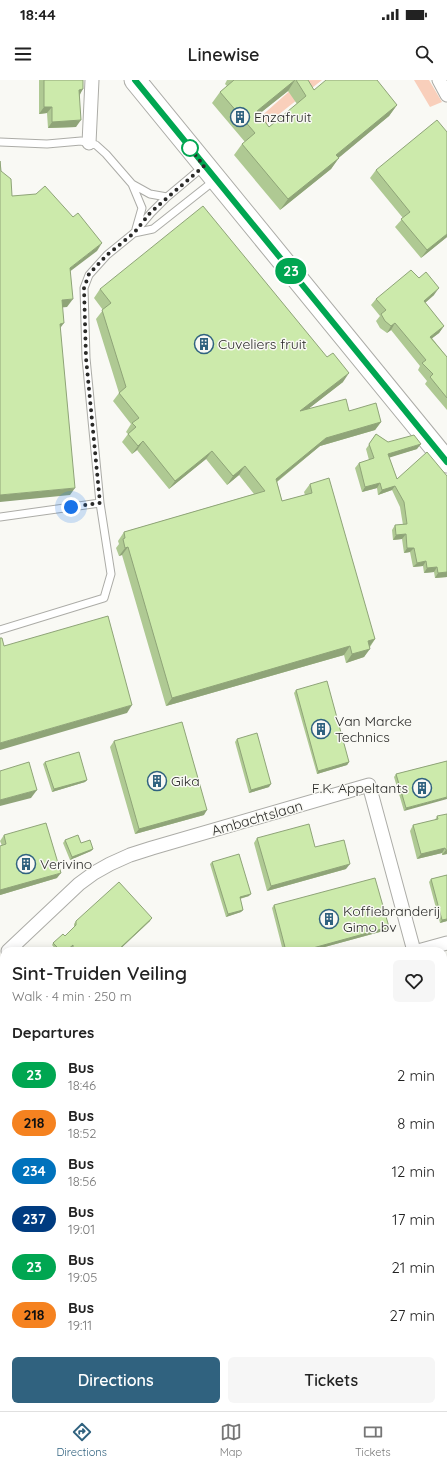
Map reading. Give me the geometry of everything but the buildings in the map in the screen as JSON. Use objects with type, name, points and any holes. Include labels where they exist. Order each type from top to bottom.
[{"type":"main road","points":[[134,80],[447,462]]},
{"type":"street","points":[[89,143],[92,80]]},
{"type":"street","points":[[439,80],[447,95]]},
{"type":"street","name":"Ambachtslaan","points":[[12,947],[79,884],[110,864],[130,855],[152,848],[369,785],[413,947]]},
{"type":"street","points":[[432,947],[447,943]]},
{"type":"lane","points":[[0,142],[47,144],[81,141],[96,145],[106,154],[132,184],[142,208],[134,233]]},
{"type":"lane","points":[[0,630],[104,598],[111,574],[100,503],[86,358],[84,288],[89,274],[107,255],[134,233],[150,213],[167,198],[210,172]]},
{"type":"lane","points":[[134,233],[153,228],[210,172]]},
{"type":"lane","points":[[132,184],[150,194],[167,198]]},
{"type":"lane","points":[[0,517],[100,503]]},
{"type":"shaded area","points":[[302,80],[322,80],[263,127],[258,119]]},
{"type":"shaded area","points":[[414,80],[429,80],[442,102],[430,107]]},
{"type":"bus line","name":"23","points":[[135,80],[447,462]]},
{"type":"place","name":"Enzafruit","points":[[240,117]]},
{"type":"place","name":"Cuveliers fruit","points":[[204,344]]},
{"type":"place","name":"Van Marcke Technics","points":[[321,729]]},
{"type":"place","name":"Gika","points":[[157,781]]},
{"type":"place","name":"F.K. Appeltants","points":[[422,788]]},
{"type":"place","name":"Verivino","points":[[26,864]]},
{"type":"place","name":"Koffiebranderij Gimo bv","points":[[329,919]]},
{"type":"route","points":[[71,507],[100,503],[86,358],[84,288],[89,274],[107,255],[134,233],[150,213],[204,166],[190,148]]}]
